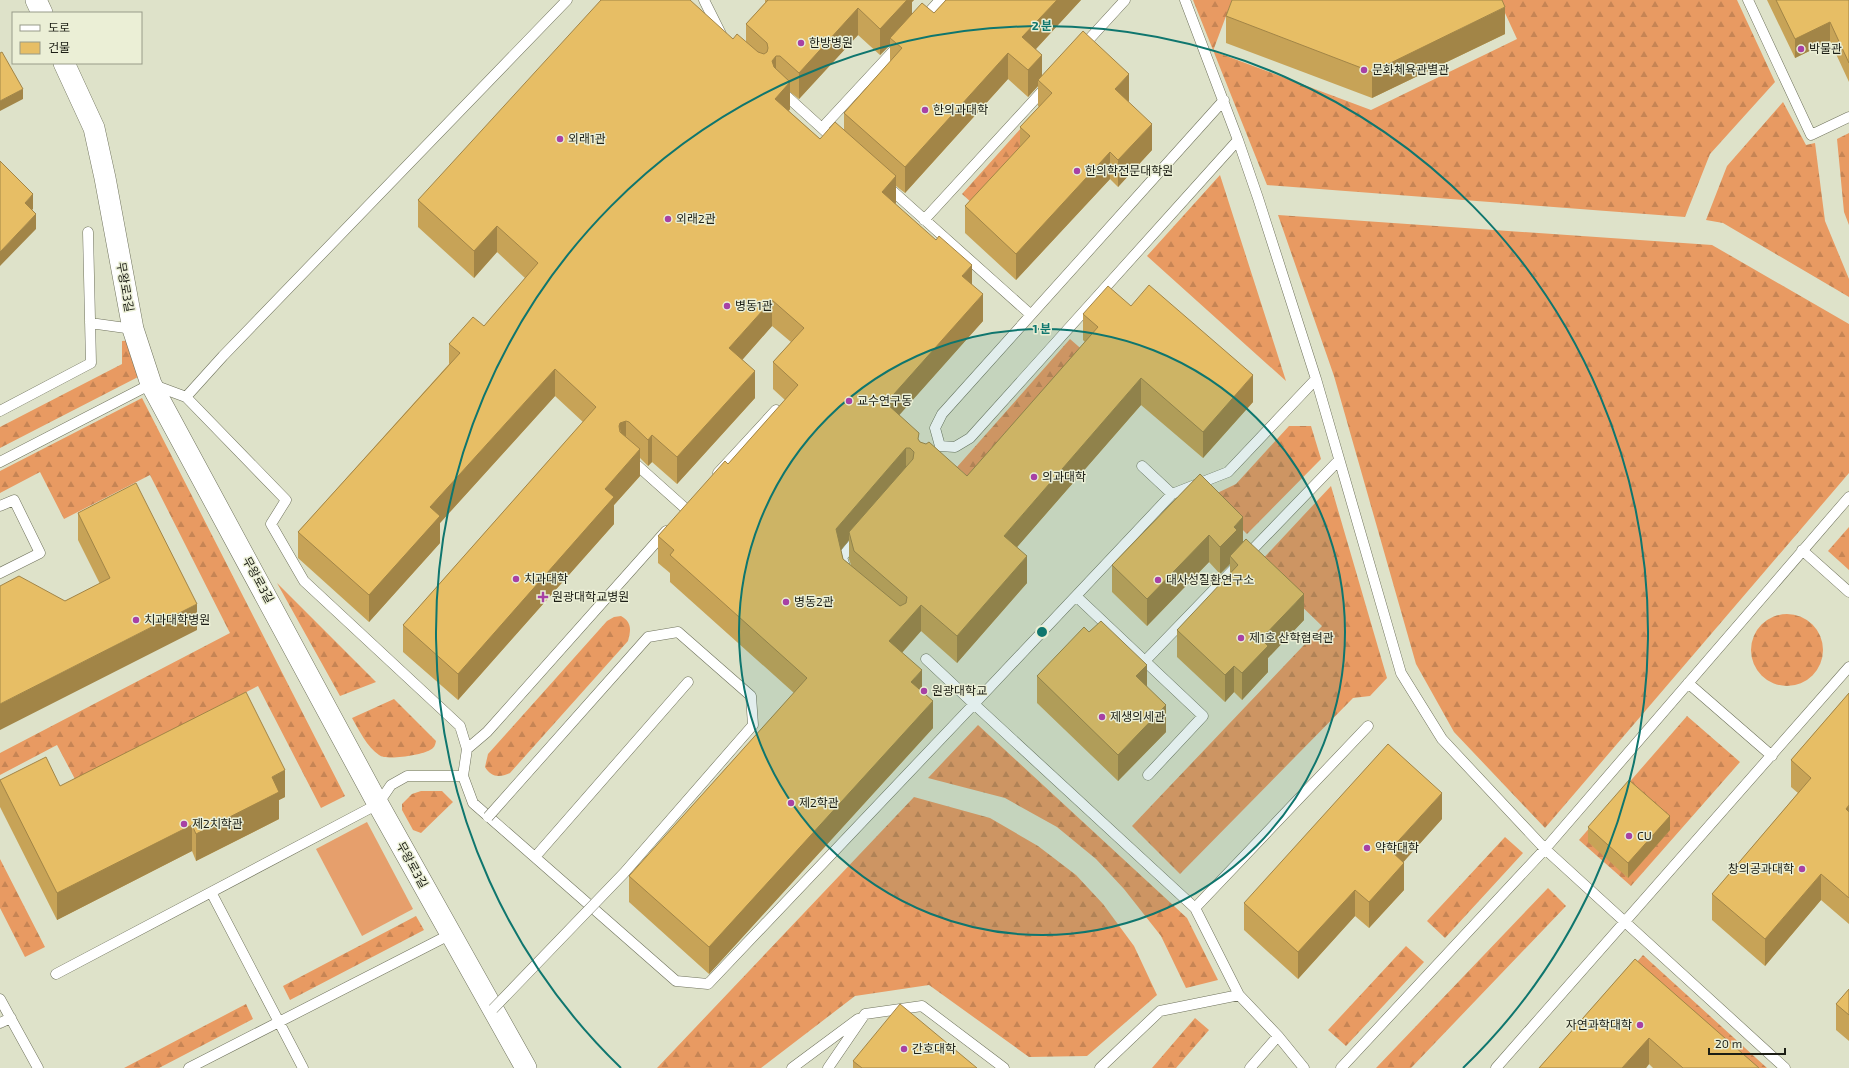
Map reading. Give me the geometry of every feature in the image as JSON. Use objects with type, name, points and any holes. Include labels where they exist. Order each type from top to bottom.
[{"type":"street","points":[[36,0],[42,12]]},
{"type":"street","name":"무왕로3길","points":[[64,64],[94,128],[105,178],[133,330],[151,384],[378,804],[526,1068]]},
{"type":"lane","points":[[186,397],[223,356],[567,0]]},
{"type":"lane","points":[[704,0],[724,40],[729,45]]},
{"type":"lane","points":[[914,29],[940,0]]},
{"type":"lane","points":[[1077,52],[1125,0]]},
{"type":"lane","points":[[1185,0],[1238,140],[1316,379],[1401,672],[1442,739],[1545,849],[1785,1068]]},
{"type":"lane","points":[[1748,0],[1811,135],[1849,117]]},
{"type":"lane","points":[[822,128],[903,41]]},
{"type":"lane","points":[[924,220],[1056,75]]},
{"type":"lane","points":[[778,89],[845,148]]},
{"type":"lane","points":[[1224,100],[1030,314],[942,414],[935,428],[937,449],[955,447],[970,438],[1238,140]]},
{"type":"lane","points":[[879,179],[1030,314]]},
{"type":"lane","points":[[0,411],[91,363],[88,232]]},
{"type":"lane","points":[[90,323],[133,330]]},
{"type":"lane","points":[[0,462],[151,384],[186,397],[286,500],[271,524],[304,581],[460,726],[467,749],[463,776],[473,803],[676,981],[708,984],[1077,597],[1172,494],[1228,472],[1316,379]]},
{"type":"lane","points":[[712,480],[776,410]]},
{"type":"lane","points":[[467,749],[487,732],[683,512],[625,454]]},
{"type":"lane","points":[[1145,660],[1339,460]]},
{"type":"lane","points":[[1142,466],[1172,494]]},
{"type":"lane","points":[[1341,1068],[1545,849],[1849,497]]},
{"type":"lane","points":[[0,506],[14,500],[40,553],[0,573]]},
{"type":"lane","points":[[847,575],[842,557],[862,533]]},
{"type":"lane","points":[[1802,550],[1849,592]]},
{"type":"lane","points":[[1077,597],[1203,716],[1148,775]]},
{"type":"lane","points":[[488,817],[648,637],[678,632],[751,696],[753,724],[624,873],[493,1009]]},
{"type":"lane","points":[[926,660],[1195,908],[1239,996],[1278,1036],[1304,1068]]},
{"type":"lane","points":[[1496,1068],[1626,923],[1849,668]]},
{"type":"lane","points":[[535,857],[688,682]]},
{"type":"lane","points":[[1688,683],[1772,756]]},
{"type":"lane","points":[[1195,908],[1368,726]]},
{"type":"lane","points":[[56,974],[378,804],[391,785],[407,776],[463,776]]},
{"type":"lane","points":[[211,892],[303,1068]]},
{"type":"lane","points":[[189,1068],[450,934]]},
{"type":"lane","points":[[1100,1068],[1160,1011],[1239,996]]},
{"type":"lane","points":[[0,999],[38,1068]]},
{"type":"lane","points":[[792,1068],[865,1014],[922,1006],[1004,1068]]},
{"type":"lane","points":[[828,1068],[865,1014]]},
{"type":"lane","points":[[0,1023],[11,1018]]},
{"type":"lane","points":[[1250,1068],[1278,1036]]},
{"type":"green space","points":[[1193,0],[1232,0],[1213,50]]},
{"type":"green space","points":[[1499,0],[1737,0],[1775,82],[1710,154],[1685,217],[1267,185],[1213,51],[1371,110],[1517,39]]},
{"type":"green space","points":[[1049,97],[982,212],[962,194]]},
{"type":"green space","points":[[1783,102],[1806,145],[1815,143],[1825,221],[1849,279],[1849,297],[1723,223],[1706,220],[1727,166]]},
{"type":"green space","points":[[1849,133],[1849,225],[1844,212],[1837,139]]},
{"type":"green space","points":[[1220,175],[1286,381],[1147,256]]},
{"type":"green space","points":[[1278,215],[1712,245],[1849,324],[1849,473],[1545,828],[1454,732],[1416,664],[1334,376]]},
{"type":"green space","points":[[1070,339],[1086,353],[973,481],[957,467]]},
{"type":"green space","points":[[134,340],[138,377],[0,448],[0,427],[122,364],[122,341]]},
{"type":"green space","points":[[142,398],[345,796],[321,808],[258,686],[76,781],[57,745],[0,775],[0,753],[230,633],[150,475],[64,519],[40,472],[0,493],[0,471]]},
{"type":"green space","points":[[1289,426],[1311,426],[1321,459],[1247,534],[1209,497],[1236,484]]},
{"type":"green space","points":[[1331,486],[1387,678],[1370,696],[1353,698],[1180,874],[1132,826],[1322,626],[1258,564]]},
{"type":"green space","points":[[1849,527],[1849,570],[1828,551]]},
{"type":"green space","points":[[277,583],[376,682],[340,696]]},
{"type":"green space","points":[[1787,614],[1807,620],[1817,630],[1823,650],[1817,670],[1807,680],[1787,686],[1767,680],[1757,670],[1751,650],[1757,630],[1767,620]]},
{"type":"green space","points":[[621,616],[625,618],[630,627],[628,641],[510,773],[502,776],[496,776],[490,773],[485,767],[488,754],[607,621],[614,617]]},
{"type":"green space","points":[[394,699],[436,741],[435,746],[426,752],[412,755],[383,757],[375,752],[367,743],[352,718]]},
{"type":"green space","points":[[1687,716],[1740,762],[1631,886],[1579,840]]},
{"type":"green space","points":[[978,725],[1187,918],[1218,980],[1186,988],[1161,936],[1124,889],[1096,859],[1057,827],[1005,798],[928,778]]},
{"type":"green space","points":[[421,791],[442,791],[453,802],[421,833],[413,830],[402,810],[402,804],[412,794]]},
{"type":"green space","points":[[914,797],[990,818],[1038,846],[1076,875],[1103,904],[1134,946],[1157,995],[1087,1056],[1029,1057],[929,985],[855,996],[761,1068],[657,1068]]},
{"type":"green space","points":[[1505,837],[1523,853],[1445,938],[1427,921]]},
{"type":"green space","points":[[0,859],[45,947],[25,957],[0,908]]},
{"type":"green space","points":[[1548,888],[1566,906],[1411,1068],[1376,1068]]},
{"type":"green space","points":[[416,916],[424,930],[290,1000],[283,986]]},
{"type":"green space","points":[[1406,946],[1424,962],[1346,1046],[1328,1030]]},
{"type":"green space","points":[[1643,955],[1767,1068],[1740,1068],[1630,970]]},
{"type":"green space","points":[[246,1004],[253,1019],[159,1068],[124,1068]]},
{"type":"green space","points":[[1195,1018],[1209,1030],[1176,1068],[1152,1068]]},
{"type":"shaded area","points":[[367,822],[413,909],[362,936],[316,849]]},
{"type":"building","points":[[601,0],[690,0],[733,39],[737,34],[758,52],[764,54],[767,52],[767,43],[746,24],[768,0],[907,0],[880,29],[858,8],[799,73],[780,56],[776,56],[772,61],[774,67],[790,82],[775,99],[820,139],[835,122],[896,176],[882,192],[936,240],[939,236],[972,265],[962,276],[983,294],[886,403],[919,433],[918,439],[920,442],[926,444],[929,442],[967,476],[1098,327],[1083,314],[1108,286],[1131,306],[1149,285],[1253,375],[1203,432],[1141,378],[1004,536],[1027,556],[957,636],[921,605],[889,641],[922,670],[911,682],[933,701],[709,947],[629,876],[807,678],[670,555],[674,550],[658,536],[725,461],[728,464],[798,385],[773,362],[804,328],[772,300],[729,348],[755,371],[677,457],[652,435],[648,440],[629,422],[626,421],[620,423],[620,432],[640,449],[605,489],[614,497],[458,674],[403,625],[596,407],[555,369],[430,507],[440,516],[369,595],[298,532],[460,353],[449,344],[473,317],[484,326],[538,263],[497,226],[474,251],[418,200]],"holes":[[[906,448],[910,448],[914,452],[913,459],[849,532],[854,551],[907,597],[906,603],[900,606],[843,559],[836,529]]]},
{"type":"building","name":"한의과대학","points":[[946,0],[1057,0],[1022,37],[1042,55],[1028,70],[1008,53],[905,167],[844,113],[902,48],[890,38],[922,3],[934,13]]},
{"type":"building","points":[[1232,0],[1502,0],[1505,7],[1372,72],[1226,16]]},
{"type":"building","name":"박물관","points":[[1776,0],[1849,0],[1849,63],[1830,22],[1795,39]]},
{"type":"building","name":"한의학전문대학원","points":[[1083,31],[1129,74],[1115,89],[1152,124],[1118,160],[1110,152],[1016,254],[965,206],[1030,136],[1020,127],[1052,93],[1038,80]]},
{"type":"building","points":[[2,52],[23,89],[0,101],[0,53]]},
{"type":"building","points":[[0,161],[33,194],[25,203],[36,214],[0,252]]},
{"type":"building","points":[[1200,474],[1243,517],[1234,527],[1237,530],[1220,547],[1209,535],[1147,599],[1112,565]]},
{"type":"building","name":"치과대학병원","points":[[136,483],[197,604],[0,704],[0,586],[19,576],[65,601],[110,578],[78,513]]},
{"type":"building","points":[[1246,539],[1304,594],[1261,639],[1268,646],[1242,673],[1234,666],[1225,675],[1177,630],[1238,565],[1230,556]]},
{"type":"building","name":"제생의세관","points":[[1101,621],[1147,665],[1136,676],[1166,705],[1118,755],[1037,676],[1084,627],[1089,632]]},
{"type":"building","name":"제2치학관","points":[[246,692],[285,770],[272,777],[279,792],[196,834],[192,825],[57,893],[0,780],[46,757],[60,786]]},
{"type":"building","name":"창의공과대학","points":[[1849,693],[1849,805],[1846,809],[1849,812],[1849,898],[1821,874],[1765,939],[1712,894],[1811,778],[1791,760]]},
{"type":"building","name":"약학대학","points":[[1388,744],[1442,793],[1390,850],[1404,863],[1369,902],[1355,890],[1298,952],[1244,903]]},
{"type":"building","name":"CU","points":[[1629,780],[1670,816],[1628,863],[1588,827]]},
{"type":"building","points":[[1635,959],[1759,1068],[1683,1068],[1649,1038],[1622,1068],[1539,1068]]},
{"type":"building","points":[[1849,989],[1849,1015],[1836,1004]]},
{"type":"building","points":[[900,1004],[977,1068],[862,1068],[853,1061]]},
{"type":"place","name":"한방병원","points":[[801,43]]},
{"type":"place","name":"박물관","points":[[1801,49]]},
{"type":"place","name":"문화체육관별관","points":[[1364,70]]},
{"type":"place","name":"한의과대학","points":[[925,110]]},
{"type":"place","name":"외래1관","points":[[560,139]]},
{"type":"place","name":"한의학전문대학원","points":[[1077,171]]},
{"type":"place","name":"외래2관","points":[[668,219]]},
{"type":"place","name":"병동1관","points":[[727,306]]},
{"type":"place","name":"교수연구동","points":[[849,401]]},
{"type":"place","name":"의과대학","points":[[1034,477]]},
{"type":"place","name":"치과대학","points":[[516,579]]},
{"type":"place","name":"대사성질환연구소","points":[[1158,580]]},
{"type":"place","name":"원광대학교병원","points":[[543,597]]},
{"type":"place","name":"병동2관","points":[[786,602]]},
{"type":"place","name":"치과대학병원","points":[[136,620]]},
{"type":"place","name":"제1호 산학협력관","points":[[1241,638]]},
{"type":"place","name":"원광대학교","points":[[924,691]]},
{"type":"place","name":"제생의세관","points":[[1102,717]]},
{"type":"place","name":"제2학관","points":[[791,803]]},
{"type":"place","name":"제2치학관","points":[[184,824]]},
{"type":"place","name":"CU","points":[[1629,836]]},
{"type":"place","name":"약학대학","points":[[1367,848]]},
{"type":"place","name":"창의공과대학","points":[[1802,869]]},
{"type":"place","name":"자연과학대학","points":[[1640,1025]]},
{"type":"place","name":"간호대학","points":[[904,1049]]}]
